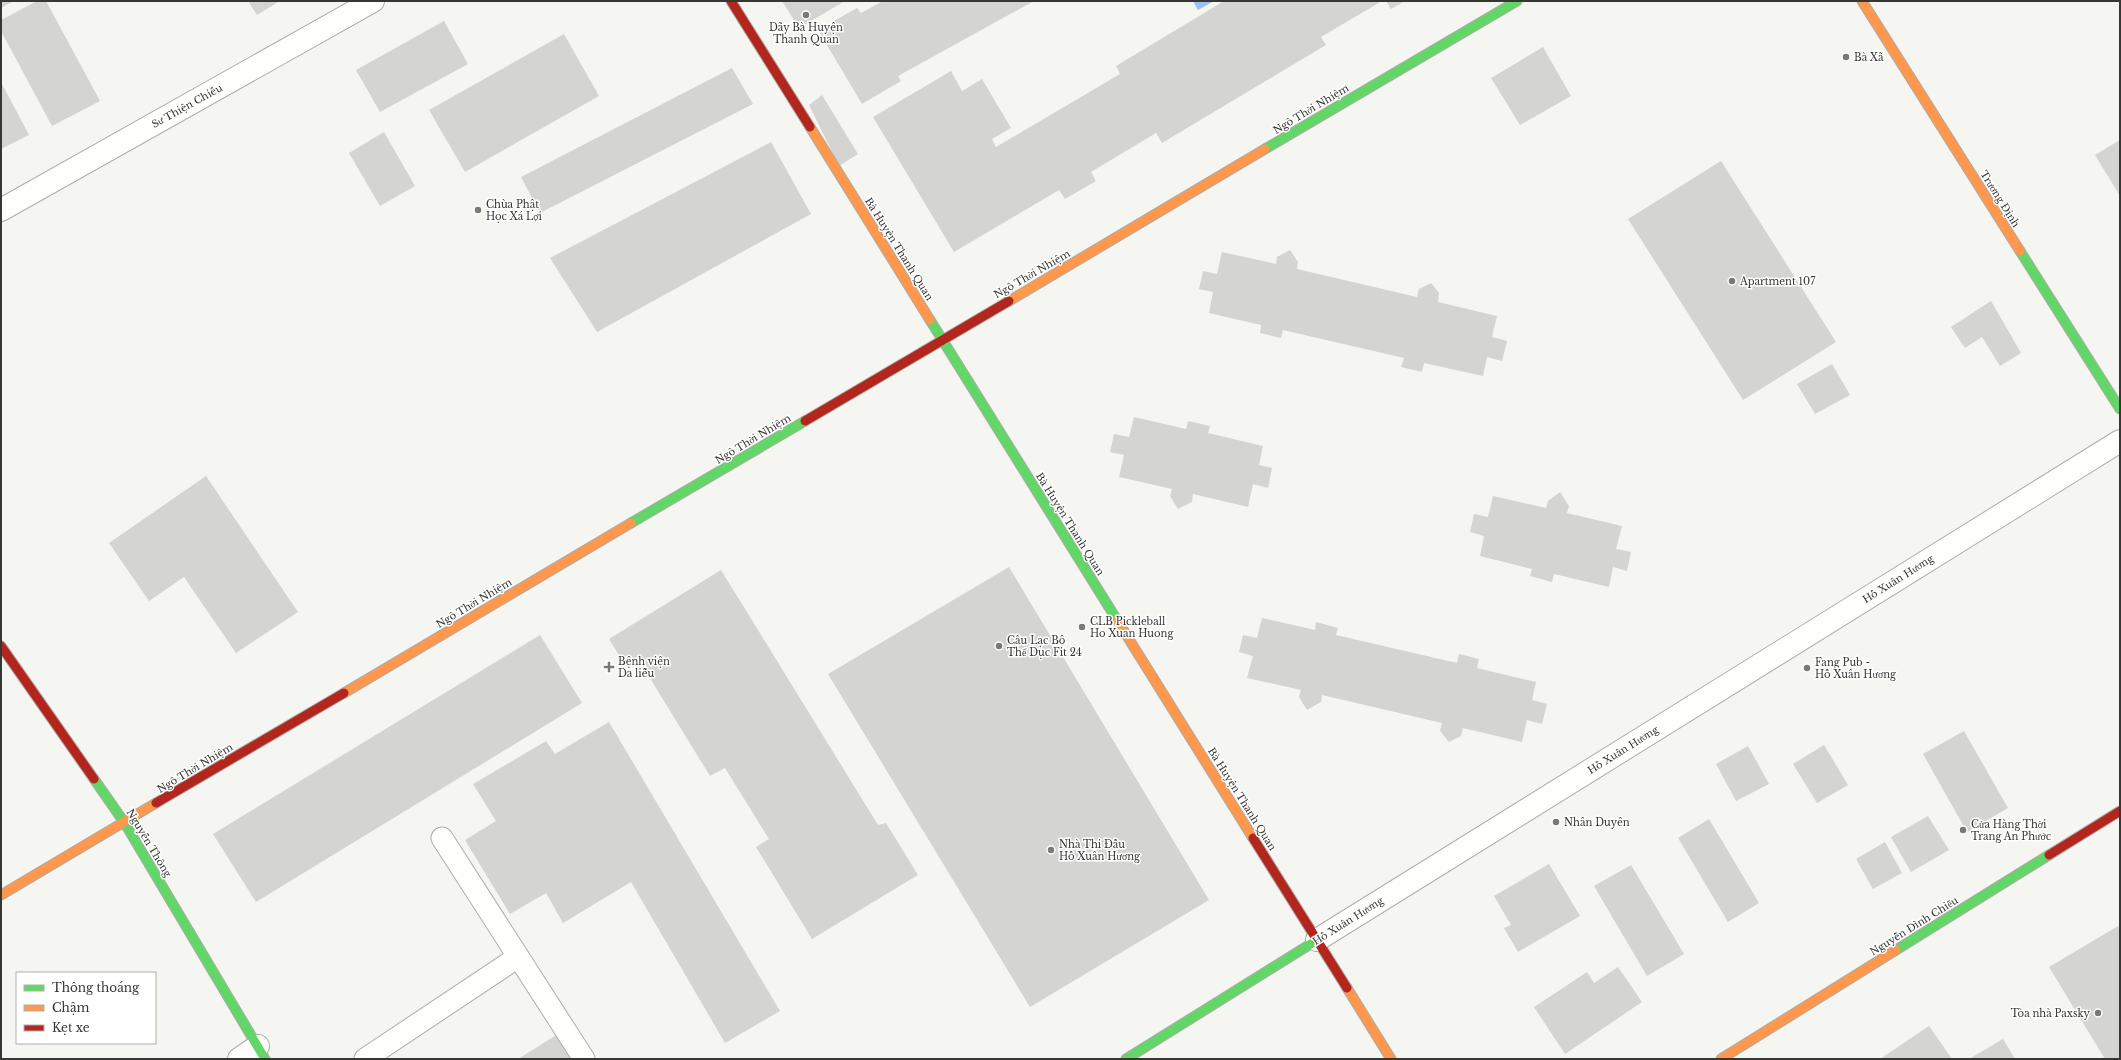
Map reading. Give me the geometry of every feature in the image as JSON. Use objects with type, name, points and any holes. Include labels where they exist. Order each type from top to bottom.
[{"type":"street","name":"Sư Thiện Chiếu","points":[[1,210],[373,1]]},
{"type":"street","name":"Bà Huyện Thanh Quan","points":[[731,1],[1391,1059]]},
{"type":"street","name":"Ngô Thời Nhiệm","points":[[1,895],[1517,1]]},
{"type":"street","name":"Trương Định","points":[[1862,1],[2120,409]]},
{"type":"street","name":"Hồ Xuân Hương","points":[[1126,1059],[2120,441]]},
{"type":"street","name":"Nguyễn Thông","points":[[1,646],[124,822],[262,1053]]},
{"type":"street","name":"Nguyễn Đình Chiểu","points":[[1721,1059],[2120,811]]},
{"type":"street","points":[[239,1059],[262,1053]]},
{"type":"lane","points":[[442,838],[584,1059]]},
{"type":"lane","points":[[365,1059],[518,957]]},
{"type":"water","points":[[1193,1],[1214,1],[1198,10]]},
{"type":"building","points":[[1,1],[14,1],[1,8]]},
{"type":"building","points":[[37,1],[46,1],[100,101],[52,126],[1,31],[1,20]]},
{"type":"building","points":[[248,1],[280,1],[257,15]]},
{"type":"building","name":"Dãy Bà Huyện Thanh Quan","points":[[782,1],[845,1],[799,28]]},
{"type":"building","points":[[883,1],[1034,1],[898,76],[901,81],[862,104],[818,30],[857,8],[861,13]]},
{"type":"building","points":[[1224,1],[1382,1],[1321,37],[1326,45],[1162,143],[1156,133],[1091,172],[1096,181],[1065,199],[1059,190],[954,252],[873,117],[951,71],[962,91],[982,79],[1011,128],[992,139],[996,147],[1120,74],[1116,66]]},
{"type":"building","points":[[1386,1],[1405,1],[1391,9]]},
{"type":"building","points":[[444,21],[468,64],[380,112],[356,70]]},
{"type":"building","points":[[564,34],[599,96],[465,172],[429,110]]},
{"type":"building","points":[[1543,47],[1571,96],[1520,125],[1491,78]]},
{"type":"building","points":[[732,68],[753,104],[540,213],[521,177]]},
{"type":"building","points":[[1,82],[29,135],[1,149]]},
{"type":"building","points":[[822,95],[858,154],[839,166],[809,105]]},
{"type":"building","points":[[384,132],[415,186],[380,206],[349,153]]},
{"type":"building","points":[[2120,140],[2120,196],[2095,155]]},
{"type":"building","points":[[771,142],[811,214],[597,332],[550,258]]},
{"type":"building","name":"Apartment 107","points":[[1721,161],[1836,342],[1743,400],[1628,219]]},
{"type":"building","points":[[1290,250],[1298,262],[1297,269],[1417,297],[1419,289],[1431,283],[1439,293],[1438,302],[1497,316],[1492,337],[1507,341],[1502,361],[1487,357],[1483,376],[1424,363],[1422,372],[1401,367],[1404,358],[1283,330],[1281,338],[1260,333],[1261,325],[1209,313],[1213,292],[1199,289],[1203,271],[1217,274],[1222,252],[1276,264],[1277,257]]},
{"type":"building","points":[[1991,301],[2021,353],[2000,366],[1982,337],[1965,348],[1951,327]]},
{"type":"building","points":[[1832,364],[1850,395],[1815,414],[1797,384]]},
{"type":"building","points":[[1134,417],[1186,429],[1188,421],[1210,426],[1208,433],[1263,446],[1259,465],[1272,468],[1268,488],[1253,484],[1248,507],[1193,494],[1192,502],[1178,509],[1170,496],[1172,489],[1119,477],[1124,455],[1110,452],[1114,434],[1129,437]]},
{"type":"building","points":[[206,476],[298,612],[236,653],[184,577],[149,601],[109,543]]},
{"type":"building","points":[[1560,492],[1569,506],[1567,513],[1622,526],[1616,549],[1631,552],[1627,571],[1613,567],[1609,587],[1554,574],[1552,582],[1530,576],[1532,569],[1480,556],[1484,536],[1470,532],[1474,514],[1488,517],[1493,496],[1546,508],[1548,501]]},
{"type":"building","points":[[1009,567],[1209,900],[1030,1007],[828,674]]},
{"type":"building","points":[[721,570],[878,825],[886,823],[918,875],[812,939],[756,847],[769,839],[725,768],[710,776],[637,657],[625,665],[609,639]]},
{"type":"building","points":[[1262,618],[1315,630],[1316,622],[1338,628],[1336,635],[1457,663],[1459,654],[1479,659],[1477,668],[1536,682],[1532,700],[1547,704],[1542,724],[1527,720],[1522,742],[1463,728],[1461,736],[1449,742],[1440,731],[1442,723],[1322,695],[1321,702],[1307,710],[1299,697],[1301,690],[1247,678],[1253,656],[1239,652],[1243,635],[1257,638]]},
{"type":"building","points":[[540,635],[582,703],[256,902],[213,834]]},
{"type":"building","points":[[609,722],[780,1011],[725,1043],[631,882],[563,923],[546,893],[510,914],[465,840],[496,821],[473,784],[546,741],[555,754]]},
{"type":"building","points":[[1964,731],[2008,808],[1967,832],[1923,754]]},
{"type":"building","points":[[1824,745],[1848,785],[1817,803],[1793,764]]},
{"type":"building","points":[[1748,746],[1769,784],[1736,801],[1716,764]]},
{"type":"building","points":[[1928,816],[1949,850],[1911,872],[1891,837]]},
{"type":"building","points":[[1709,819],[1759,903],[1728,922],[1678,838]]},
{"type":"building","points":[[1885,842],[1902,873],[1873,889],[1856,859]]},
{"type":"building","points":[[1549,864],[1580,916],[1518,952],[1504,928],[1511,925],[1494,896]]},
{"type":"building","points":[[1631,865],[1684,954],[1647,976],[1594,886]]},
{"type":"building","name":"Tòa nhà Paxsky","points":[[2118,926],[2120,929],[2120,1059],[2105,1059],[2049,967]]},
{"type":"building","points":[[1618,967],[1642,1002],[1565,1054],[1534,1007],[1587,972],[1594,983]]},
{"type":"building","points":[[1929,1026],[1952,1059],[1880,1059]]},
{"type":"building","points":[[558,1034],[574,1059],[518,1059]]},
{"type":"building","points":[[2003,1039],[2015,1059],[1969,1059]]},
{"type":"traffic: fast","points":[[1265,149],[1517,1]]},
{"type":"traffic: fast","points":[[2020,251],[2120,409]]},
{"type":"traffic: fast","points":[[930,320],[1117,620]]},
{"type":"traffic: fast","points":[[631,523],[805,421]]},
{"type":"traffic: fast","points":[[94,779],[124,822],[265,1059]]},
{"type":"traffic: fast","points":[[1896,950],[2049,855]]},
{"type":"traffic: fast","points":[[1126,1059],[1317,940]]},
{"type":"traffic: slow","points":[[1862,1],[2020,251]]},
{"type":"traffic: slow","points":[[810,127],[930,320]]},
{"type":"traffic: slow","points":[[1009,301],[1265,149]]},
{"type":"traffic: slow","points":[[344,693],[631,523]]},
{"type":"traffic: slow","points":[[1117,620],[1253,838]]},
{"type":"traffic: slow","points":[[1,895],[156,803]]},
{"type":"traffic: slow","points":[[1721,1059],[1896,950]]},
{"type":"traffic: slow","points":[[1347,988],[1391,1059]]},
{"type":"traffic: jam","points":[[731,1],[810,127]]},
{"type":"traffic: jam","points":[[805,421],[1009,301]]},
{"type":"traffic: jam","points":[[1,646],[94,779]]},
{"type":"traffic: jam","points":[[156,803],[344,693]]},
{"type":"traffic: jam","points":[[2049,855],[2120,811]]},
{"type":"traffic: jam","points":[[1253,838],[1347,988]]},
{"type":"place","name":"Dãy Bà Huyện Thanh Quan","points":[[806,15]]},
{"type":"place","name":"Bà Xã","points":[[1846,57]]},
{"type":"place","name":"Chùa Phật Học Xá Lợi","points":[[478,210]]},
{"type":"place","name":"Apartment 107","points":[[1732,281]]},
{"type":"place","name":"CLB Pickleball Ho Xuan Huong","points":[[1082,627]]},
{"type":"place","name":"Câu Lạc Bộ Thể Dục Fit 24","points":[[999,646]]},
{"type":"place","name":"Bệnh viện Da liễu","points":[[609,667]]},
{"type":"place","name":"Fang Pub - Hồ Xuân Hương","points":[[1807,668]]},
{"type":"place","name":"Nhân Duyên","points":[[1556,822]]},
{"type":"place","name":"Cửa Hàng Thời Trang An Phước","points":[[1963,830]]},
{"type":"place","name":"Nhà Thi Đấu Hồ Xuân Hương","points":[[1051,850]]},
{"type":"place","name":"Tòa nhà Paxsky","points":[[2098,1013]]}]
